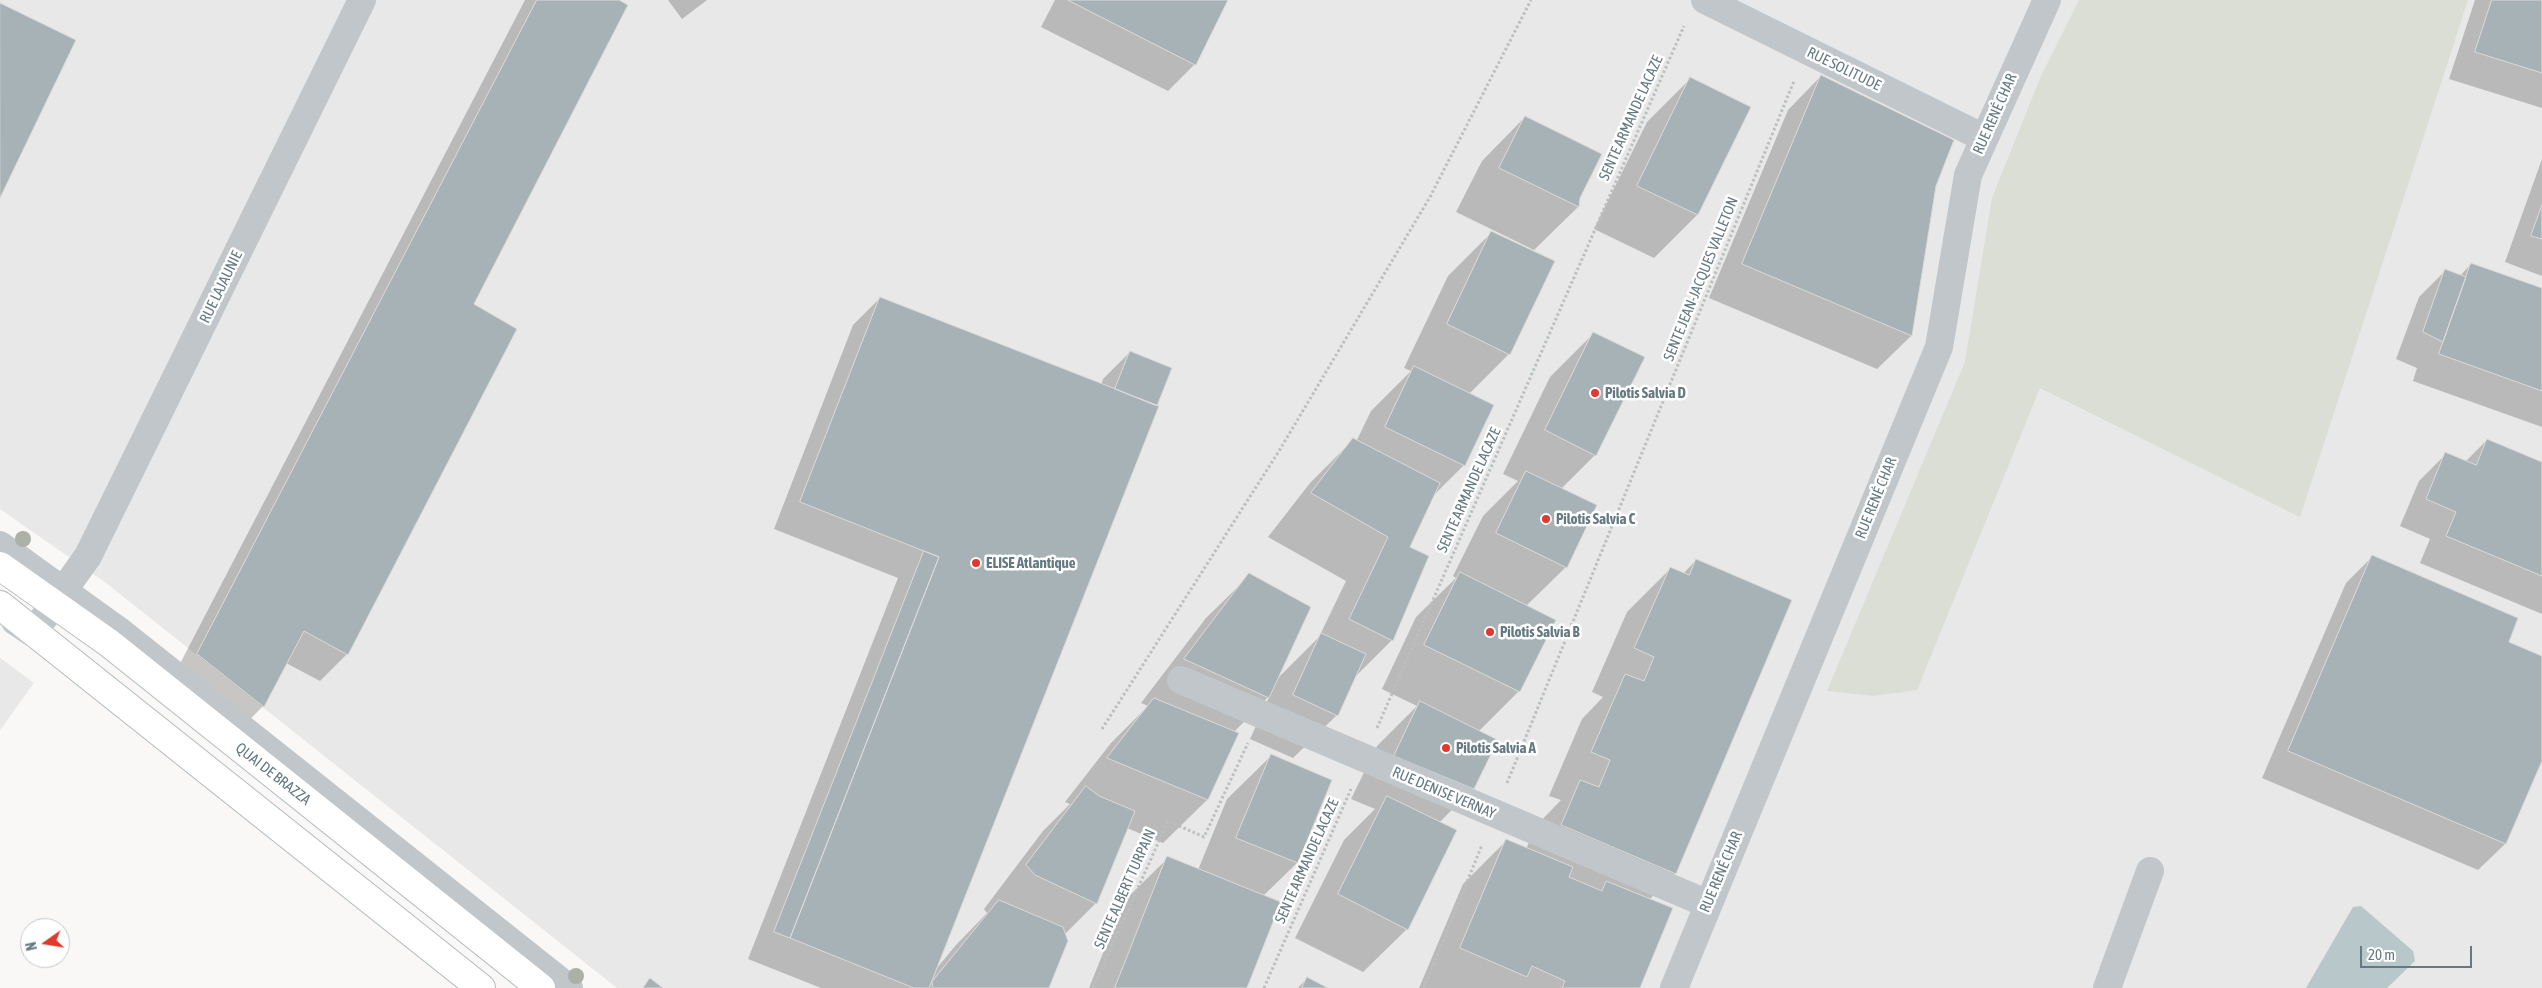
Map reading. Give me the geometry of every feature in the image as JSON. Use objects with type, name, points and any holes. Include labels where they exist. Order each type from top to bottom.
[{"type":"main road","name":"QUAI DE BRAZZA","points":[[0,566],[65,589],[115,648],[541,988]]},
{"type":"main road","points":[[0,605],[480,988]]},
{"type":"street","name":"RUE LAJAUNIE","points":[[34,633],[65,589],[106,521],[362,0]]},
{"type":"street","name":"RUE RENÉ CHAR","points":[[1674,988],[1939,347],[1968,175],[2047,0]]},
{"type":"street","name":"RUE SOLITUDE","points":[[1696,9],[1806,50],[1984,138]]},
{"type":"street","points":[[0,545],[65,589],[192,687],[569,988]]},
{"type":"street","points":[[0,612],[34,633]]},
{"type":"street","name":"RUE DENISE VERNAY","points":[[1181,680],[1261,716],[1708,904]]},
{"type":"street","points":[[2107,988],[2150,871]]},
{"type":"path","points":[[1102,729],[1279,451],[1430,197],[1531,0]]},
{"type":"path","name":"SENTE ARMANDE LACAZE","points":[[1264,988],[1696,9]]},
{"type":"path","name":"SENTE JEAN-JACQUES VALLETON","points":[[1424,988],[1806,50]]},
{"type":"path","name":"SENTE ALBERT TURPAIN","points":[[1093,988],[1168,821],[1204,837],[1261,716]]},
{"type":"shaded area","points":[[0,0],[2542,0],[2542,988],[617,988],[106,583],[0,509]]},
{"type":"shaded area","points":[[2079,0],[2468,0],[2300,517],[2040,388],[1917,690],[1873,696],[1827,691],[1965,362],[1992,198],[2041,76]]},
{"type":"shaded area","points":[[0,658],[34,683],[0,730]]},
{"type":"shaded area","points":[[2361,906],[2413,951],[2415,961],[2387,988],[2306,988],[2353,907]]},
{"type":"building","points":[[537,0],[619,0],[628,5],[474,304],[517,329],[348,655],[304,631],[264,707],[197,654]]},
{"type":"building","points":[[1068,0],[1228,0],[1196,65]]},
{"type":"building","points":[[2492,0],[2542,0],[2542,73],[2475,52]]},
{"type":"building","points":[[0,3],[76,40],[0,198]]},
{"type":"building","points":[[1821,75],[1954,140],[1936,186],[1912,336],[1742,264]]},
{"type":"building","points":[[1690,77],[1751,107],[1698,215],[1637,186]]},
{"type":"building","points":[[1525,116],[1602,154],[1580,198],[1579,207],[1499,168]]},
{"type":"building","points":[[2542,205],[2542,239],[2531,236]]},
{"type":"building","points":[[1491,231],[1555,261],[1510,355],[1447,324]]},
{"type":"building","points":[[2471,263],[2542,288],[2542,391],[2439,354]]},
{"type":"building","points":[[2445,269],[2466,277],[2443,342],[2423,332]]},
{"type":"building","points":[[880,297],[1159,406],[929,988],[914,988],[790,938],[939,557],[800,502]]},
{"type":"building","name":"Pilotis Salvia D","points":[[1593,332],[1645,357],[1596,456],[1545,430]]},
{"type":"building","points":[[1130,351],[1172,368],[1157,406],[1115,389]]},
{"type":"building","points":[[1414,366],[1494,405],[1465,466],[1385,427]]},
{"type":"building","points":[[1353,438],[1440,483],[1410,547],[1429,556],[1393,641],[1349,619],[1388,537],[1311,493]]},
{"type":"building","points":[[2487,439],[2542,462],[2542,576],[2446,536],[2456,512],[2426,499],[2445,452],[2476,465]]},
{"type":"building","name":"Pilotis Salvia C","points":[[1526,471],[1597,505],[1567,568],[1496,533]]},
{"type":"building","points":[[924,551],[939,557],[790,938],[774,932]]},
{"type":"building","points":[[2372,555],[2518,618],[2509,642],[2542,656],[2542,761],[2506,844],[2288,751]]},
{"type":"building","points":[[1696,559],[1792,600],[1676,874],[1561,825],[1580,780],[1599,787],[1610,760],[1591,752],[1625,674],[1644,681],[1654,657],[1634,648],[1670,567],[1689,575]]},
{"type":"building","name":"Pilotis Salvia B","points":[[1460,572],[1556,620],[1520,692],[1424,645]]},
{"type":"building","points":[[1249,573],[1311,607],[1269,698],[1184,659]]},
{"type":"building","points":[[1321,633],[1366,654],[1338,716],[1293,695]]},
{"type":"building","points":[[1154,698],[1239,733],[1208,800],[1107,758]]},
{"type":"building","name":"Pilotis Salvia A","points":[[1420,701],[1498,740],[1474,789],[1394,756]]},
{"type":"building","points":[[1271,754],[1332,780],[1298,863],[1236,838]]},
{"type":"building","points":[[1086,786],[1099,796],[1135,811],[1097,904],[1035,875],[1026,865]]},
{"type":"building","points":[[1387,796],[1457,830],[1408,930],[1338,894]]},
{"type":"building","points":[[1506,839],[1573,867],[1569,877],[1602,891],[1606,881],[1673,908],[1640,988],[1562,988],[1565,981],[1532,966],[1527,977],[1460,948]]},
{"type":"building","points":[[1167,856],[1281,902],[1247,988],[1115,988]]},
{"type":"building","points":[[999,900],[1063,927],[1068,941],[1049,988],[933,988],[932,982]]},
{"type":"building","points":[[1307,977],[1328,988],[1302,988]]},
{"type":"building","points":[[650,978],[663,988],[643,988]]},
{"type":"place","name":"Pilotis Salvia D","points":[[1595,393]]},
{"type":"place","name":"Pilotis Salvia C","points":[[1546,519]]},
{"type":"place","name":"ELISE Atlantique","points":[[976,563]]},
{"type":"place","name":"Pilotis Salvia B","points":[[1490,632]]},
{"type":"place","name":"Pilotis Salvia A","points":[[1446,748]]}]
